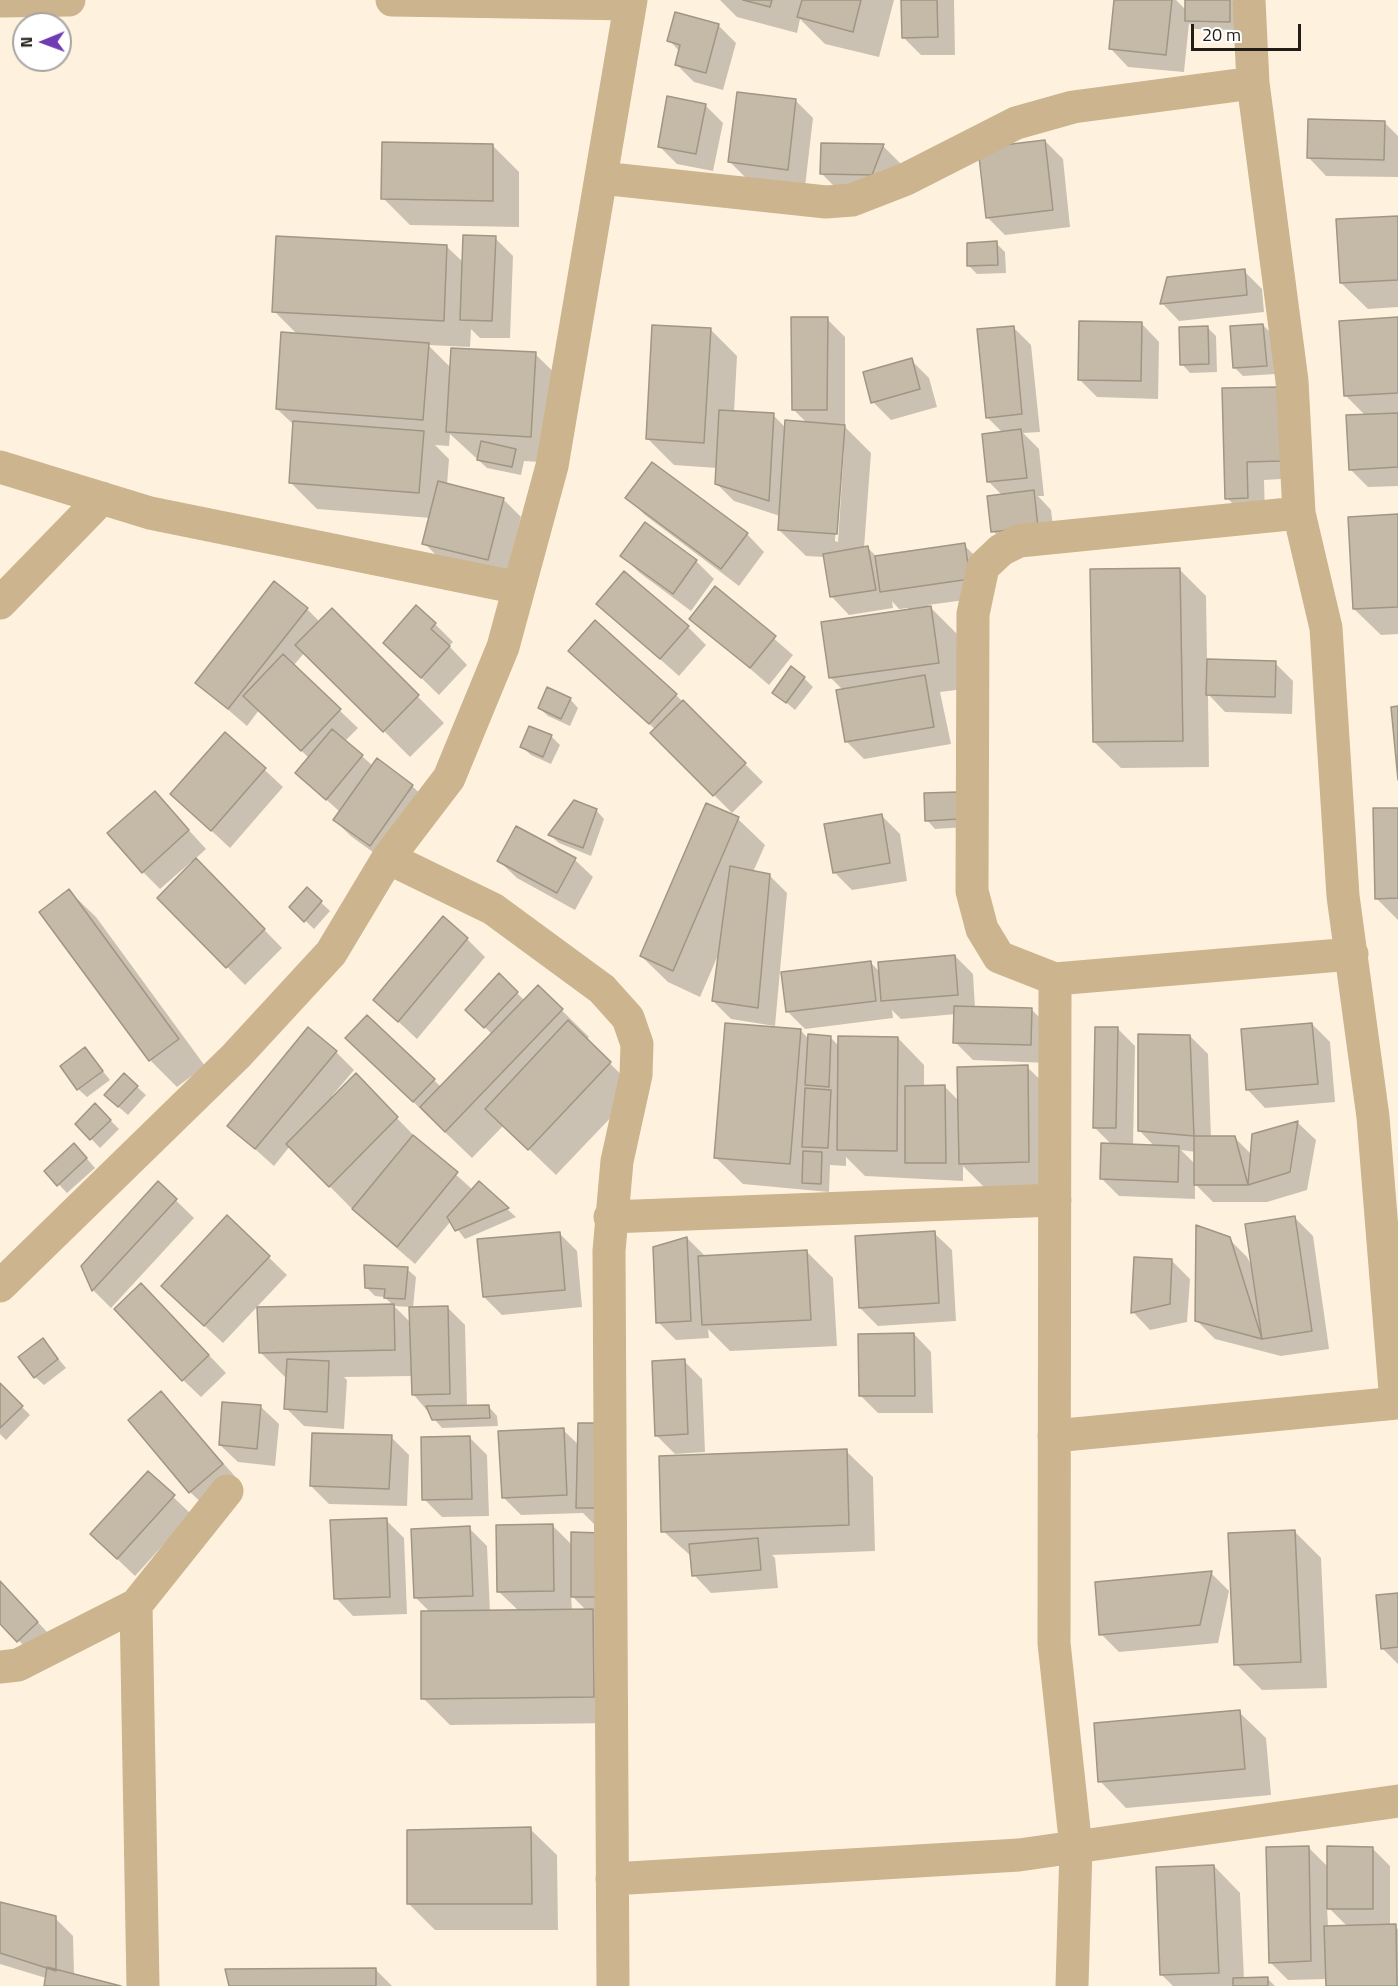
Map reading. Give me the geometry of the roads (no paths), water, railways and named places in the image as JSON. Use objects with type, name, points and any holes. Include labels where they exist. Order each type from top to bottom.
[{"type":"street","points":[[0,1],[69,0]]},
{"type":"street","points":[[0,1286],[237,1056],[323,961],[388,858],[450,778],[503,647],[552,466],[631,2],[392,0]]},
{"type":"street","points":[[1054,1436],[1397,1403],[1373,1117],[1343,896],[1326,628],[1299,513],[1292,381],[1253,83],[1249,0]]},
{"type":"street","points":[[601,178],[826,202],[852,200],[906,179],[1016,123],[1073,107],[1253,83]]},
{"type":"street","points":[[0,468],[150,513],[519,588]]},
{"type":"street","points":[[0,603],[102,498]]},
{"type":"street","points":[[1299,513],[1019,541],[1001,550],[983,567],[973,614],[972,891],[982,929],[999,957],[1055,979],[1352,954]]},
{"type":"street","points":[[388,858],[493,909],[602,989],[628,1018],[637,1044],[636,1074],[617,1161],[610,1217],[612,1986]]},
{"type":"street","points":[[1055,979],[1054,1643],[1076,1848],[1072,1986]]},
{"type":"street","points":[[610,1217],[1055,1200]]},
{"type":"street","points":[[0,1667],[18,1665],[136,1605],[227,1491]]},
{"type":"street","points":[[136,1605],[143,1986]]},
{"type":"street","points":[[612,1879],[1019,1855],[1398,1802]]}]
